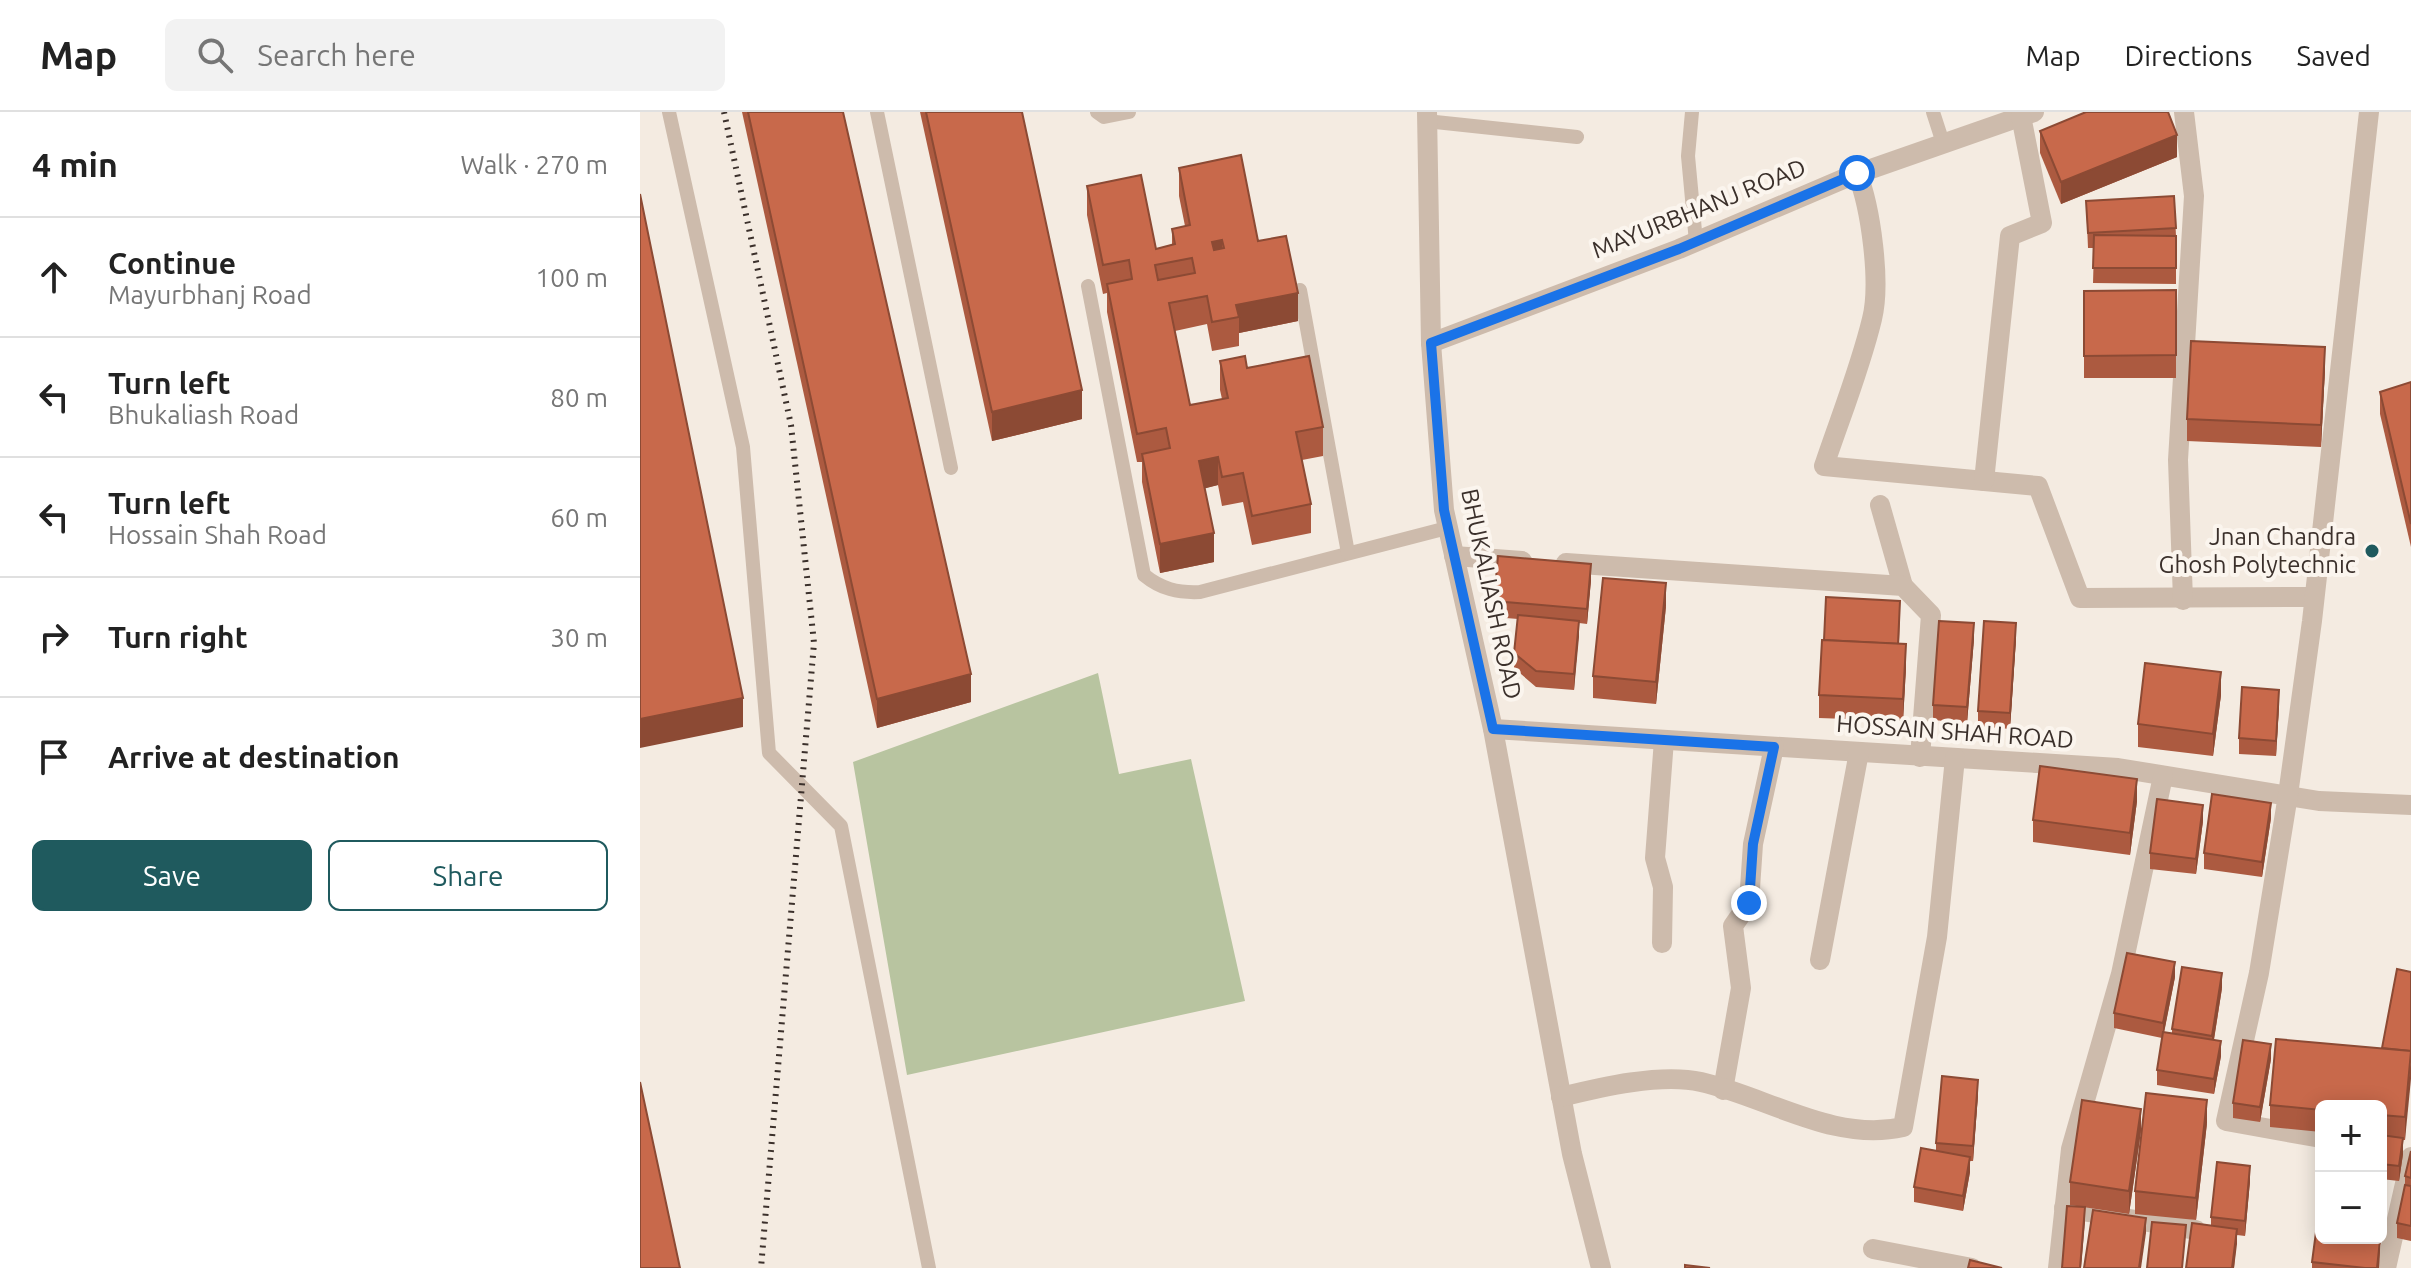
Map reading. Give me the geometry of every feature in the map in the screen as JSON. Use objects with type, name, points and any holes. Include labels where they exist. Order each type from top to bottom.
[{"type":"street","points":[[2183,600],[2178,460],[2194,196],[2184,112]]},
{"type":"street","points":[[2315,1137],[2226,1121],[2259,973],[2288,795],[2314,597],[2369,112]]},
{"type":"street","name":"MAYURBHANJ ROAD","points":[[1431,343],[1696,242],[1857,173],[2027,114]]},
{"type":"street","points":[[1984,481],[2010,236],[2042,223],[2027,114]]},
{"type":"street","name":"BHUKALIASH ROAD","points":[[1427,116],[1431,343],[1447,528],[1493,729],[1561,1097],[1601,1268]]},
{"type":"street","points":[[1857,173],[1865,194],[1873,245],[1874,316],[1824,466],[2038,486],[2080,598],[2183,600],[2314,597]]},
{"type":"street","points":[[1880,505],[1903,586],[1931,615],[1920,757]]},
{"type":"street","points":[[1454,556],[1903,586]]},
{"type":"street","name":"HOSSAIN SHAH ROAD","points":[[1493,729],[2118,768],[2319,801],[2411,805]]},
{"type":"street","points":[[1662,943],[1663,887],[1655,858],[1664,740]]},
{"type":"street","points":[[1723,1090],[1741,988],[1733,926],[1749,903],[1753,844],[1774,747]]},
{"type":"street","points":[[1820,960],[1859,752]]},
{"type":"street","points":[[1561,1097],[1624,1082],[1700,1081],[1790,1115],[1881,1132],[1903,1127],[1937,937],[1955,758]]},
{"type":"street","points":[[2058,1268],[2071,1149],[2121,974],[2163,776]]},
{"type":"street","points":[[2386,1268],[2406,1151]]},
{"type":"street","points":[[2064,1208],[2196,1230]]},
{"type":"street","points":[[1873,1249],[1972,1268]]},
{"type":"lane","points":[[669,112],[743,447],[769,753],[841,826],[929,1268]]},
{"type":"lane","points":[[877,112],[951,468]]},
{"type":"lane","points":[[1097,112],[1104,117],[1129,112]]},
{"type":"lane","points":[[1692,112],[1688,156],[1696,242]]},
{"type":"lane","points":[[1933,112],[1943,143]]},
{"type":"lane","points":[[1427,116],[1577,137]]},
{"type":"lane","points":[[1088,286],[1144,575],[1168,589],[1200,592],[1447,528]]},
{"type":"lane","points":[[1300,290],[1348,553]]},
{"type":"green space","points":[[1098,673],[1119,774],[1191,759],[1245,1001],[907,1075],[853,762]]},
{"type":"building","points":[[748,112],[843,112],[971,674],[877,699]]},
{"type":"building","points":[[926,112],[1022,112],[1082,390],[992,412]]},
{"type":"building","points":[[2086,112],[2168,112],[2177,135],[2061,182],[2040,131]]},
{"type":"building","points":[[1241,155],[1258,241],[1286,236],[1298,293],[1236,305],[1239,317],[1212,322],[1207,296],[1169,303],[1190,405],[1228,398],[1220,361],[1245,356],[1247,368],[1309,356],[1323,427],[1296,432],[1311,504],[1252,516],[1243,473],[1222,477],[1218,457],[1199,461],[1214,533],[1160,544],[1142,454],[1170,448],[1166,428],[1137,434],[1107,284],[1132,279],[1129,260],[1103,265],[1087,186],[1141,175],[1156,249],[1175,244],[1172,229],[1190,225],[1179,168]],"holes":[[[1222,240],[1224,248],[1214,250],[1212,242]],[[1192,258],[1195,273],[1158,280],[1155,265]]]},
{"type":"building","points":[[640,194],[743,698],[640,719]]},
{"type":"building","points":[[2174,196],[2176,228],[2088,233],[2086,201]]},
{"type":"building","points":[[2094,235],[2176,236],[2176,268],[2093,268]]},
{"type":"building","points":[[2176,290],[2176,355],[2084,356],[2084,291]]},
{"type":"building","points":[[2191,341],[2325,347],[2321,425],[2187,419]]},
{"type":"building","points":[[2411,382],[2411,524],[2380,392]]},
{"type":"building","points":[[1498,556],[1591,564],[1587,609],[1494,601]]},
{"type":"building","points":[[1603,578],[1666,583],[1656,682],[1593,676]]},
{"type":"building","points":[[1826,597],[1900,601],[1898,644],[1824,640]]},
{"type":"building","points":[[1518,615],[1579,621],[1574,674],[1536,671],[1514,653]]},
{"type":"building","points":[[1939,621],[1974,623],[1967,707],[1933,705]]},
{"type":"building","points":[[1984,621],[2016,623],[2010,713],[1978,711]]},
{"type":"building","points":[[1822,640],[1906,644],[1903,699],[1819,695]]},
{"type":"building","points":[[2145,663],[2221,672],[2213,734],[2138,724]]},
{"type":"building","points":[[2242,687],[2279,690],[2276,741],[2239,738]]},
{"type":"building","points":[[2040,766],[2137,779],[2130,833],[2033,820]]},
{"type":"building","points":[[2212,794],[2271,803],[2262,862],[2204,853]]},
{"type":"building","points":[[2157,799],[2203,805],[2196,859],[2150,853]]},
{"type":"building","points":[[2127,953],[2175,962],[2163,1023],[2114,1013]]},
{"type":"building","points":[[2182,967],[2222,973],[2212,1036],[2172,1029]]},
{"type":"building","points":[[2397,969],[2411,972],[2411,1051],[2382,1048]]},
{"type":"building","points":[[2163,1032],[2221,1041],[2214,1079],[2157,1070]]},
{"type":"building","points":[[2276,1039],[2411,1051],[2405,1117],[2387,1116],[2387,1100],[2315,1100],[2315,1109],[2270,1105]]},
{"type":"building","points":[[2243,1040],[2271,1044],[2260,1107],[2233,1103]]},
{"type":"building","points":[[1942,1076],[1978,1080],[1973,1146],[1936,1143]]},
{"type":"building","points":[[640,1082],[680,1268],[640,1268]]},
{"type":"building","points":[[2146,1093],[2207,1100],[2196,1198],[2135,1191]]},
{"type":"building","points":[[2082,1100],[2141,1109],[2129,1191],[2070,1182]]},
{"type":"building","points":[[2387,1136],[2403,1138],[2399,1166],[2387,1165]]},
{"type":"building","points":[[1921,1148],[1970,1157],[1963,1196],[1914,1187]]},
{"type":"building","points":[[2411,1151],[2411,1178],[2405,1176]]},
{"type":"building","points":[[2217,1162],[2250,1166],[2245,1221],[2211,1217]]},
{"type":"building","points":[[2405,1185],[2411,1186],[2411,1226],[2397,1223]]},
{"type":"building","points":[[2067,1206],[2085,1207],[2080,1268],[2062,1268]]},
{"type":"building","points":[[2093,1210],[2146,1218],[2139,1268],[2084,1268]]},
{"type":"building","points":[[2152,1222],[2186,1225],[2182,1268],[2147,1268]]},
{"type":"building","points":[[2192,1223],[2237,1229],[2232,1268],[2186,1268]]},
{"type":"building","points":[[2315,1240],[2315,1244],[2380,1244],[2377,1268],[2312,1262]]},
{"type":"building","points":[[1970,1260],[2002,1268],[1968,1268]]},
{"type":"railway","points":[[724,112],[791,425],[814,643],[761,1268]]},
{"type":"place","name":"Jnan Chandra Ghosh Polytechnic","points":[[2372,551]]},
{"type":"route","points":[[1749,903],[1753,844],[1774,747],[1493,729],[1444,510],[1431,343],[1508,311],[1679,249],[1857,173]]}]
